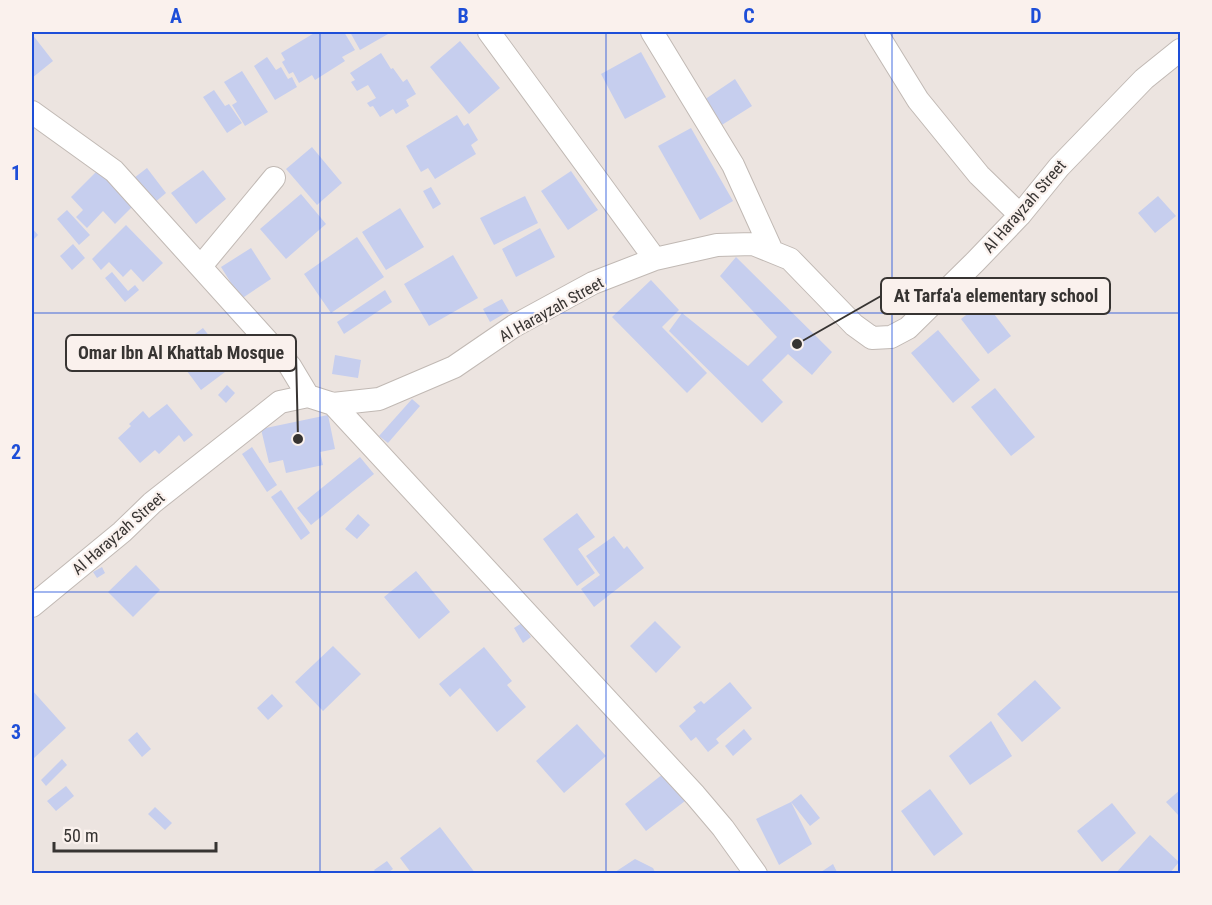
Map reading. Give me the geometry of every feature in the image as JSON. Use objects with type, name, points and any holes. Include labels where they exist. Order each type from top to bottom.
[{"type":"street","points":[[489,32],[655,260]]},
{"type":"street","points":[[652,32],[733,165],[772,251]]},
{"type":"street","points":[[876,32],[918,100],[979,175],[1020,214]]},
{"type":"street","name":"Al Harayzah Street","points":[[32,606],[122,532],[152,503],[280,402],[308,396],[333,404],[379,399],[454,367],[514,326],[593,283],[655,260],[717,245],[753,244],[790,258],[854,326],[872,338],[891,337],[908,328],[975,262],[1020,214],[1059,166],[1111,111],[1144,79],[1180,50]]},
{"type":"street","points":[[34,118],[114,171],[290,366],[308,396]]},
{"type":"street","points":[[201,266],[274,178]]},
{"type":"street","points":[[333,404],[695,795],[749,870]]},
{"type":"building","points":[[316,32],[344,32],[355,50],[342,57],[345,61],[315,80],[312,75],[299,83],[293,72],[289,74],[282,62],[285,60],[281,53]]},
{"type":"building","points":[[350,32],[386,32],[388,34],[360,50]]},
{"type":"building","points":[[32,34],[53,61],[32,78]]},
{"type":"building","points":[[460,41],[500,88],[469,114],[430,67]]},
{"type":"building","points":[[641,52],[666,97],[625,119],[601,74]]},
{"type":"building","points":[[381,53],[403,82],[407,79],[416,94],[406,100],[409,106],[396,114],[393,109],[380,117],[373,106],[370,107],[367,103],[376,98],[368,85],[357,91],[351,82],[355,80],[350,73]]},
{"type":"building","points":[[267,57],[276,70],[281,67],[288,79],[292,77],[297,87],[275,100],[254,66]]},
{"type":"building","points":[[242,71],[268,112],[245,126],[232,105],[237,102],[224,82]]},
{"type":"building","points":[[735,79],[752,106],[717,128],[701,102]]},
{"type":"building","points":[[214,90],[225,106],[229,104],[242,123],[227,133],[203,97]]},
{"type":"building","points":[[457,115],[464,126],[468,123],[478,140],[471,145],[476,154],[435,179],[428,168],[421,172],[406,146]]},
{"type":"building","points":[[691,128],[733,201],[700,220],[658,146]]},
{"type":"building","points":[[312,147],[342,183],[317,205],[286,169]]},
{"type":"building","points":[[147,168],[166,193],[154,203],[134,178]]},
{"type":"building","points":[[99,169],[134,205],[115,224],[103,211],[87,228],[76,217],[83,210],[71,197]]},
{"type":"building","points":[[203,170],[226,199],[196,224],[171,193]]},
{"type":"building","points":[[571,171],[598,210],[568,230],[541,191]]},
{"type":"building","points":[[431,187],[441,204],[433,209],[423,191]]},
{"type":"building","points":[[301,194],[326,224],[286,259],[260,229]]},
{"type":"building","points":[[525,196],[538,223],[494,245],[480,218]]},
{"type":"building","points":[[1158,196],[1176,216],[1155,233],[1138,213]]},
{"type":"building","points":[[400,208],[424,247],[386,270],[362,232]]},
{"type":"building","points":[[67,210],[90,235],[79,245],[57,219]]},
{"type":"building","points":[[126,225],[163,263],[143,282],[131,269],[123,277],[109,262],[101,270],[92,259]]},
{"type":"building","points":[[32,228],[38,235],[32,241]]},
{"type":"building","points":[[540,228],[555,257],[516,277],[502,249]]},
{"type":"building","points":[[357,237],[384,277],[331,313],[304,274]]},
{"type":"building","points":[[73,244],[85,258],[72,270],[60,256]]},
{"type":"building","points":[[251,248],[271,279],[241,299],[221,267]]},
{"type":"building","points":[[453,255],[478,298],[429,326],[404,284]]},
{"type":"building","points":[[736,257],[832,352],[812,375],[788,354],[762,380],[783,402],[762,423],[669,331],[682,313],[748,366],[777,337],[720,276]]},
{"type":"building","points":[[112,272],[128,291],[135,285],[139,290],[125,302],[105,278]]},
{"type":"building","points":[[651,280],[679,310],[662,327],[707,373],[687,393],[612,317]]},
{"type":"building","points":[[385,290],[392,302],[344,334],[337,322]]},
{"type":"building","points":[[502,299],[509,311],[490,322],[483,309]]},
{"type":"building","points":[[984,301],[1011,336],[988,354],[961,319]]},
{"type":"building","points":[[203,328],[233,366],[201,390],[172,351]]},
{"type":"building","points":[[938,330],[980,380],[953,403],[911,353]]},
{"type":"building","points":[[335,355],[361,360],[358,378],[332,374]]},
{"type":"building","points":[[227,385],[235,393],[226,403],[218,395]]},
{"type":"building","points":[[995,388],[1035,437],[1011,456],[971,407]]},
{"type":"building","points":[[412,399],[420,406],[388,443],[379,436]]},
{"type":"building","points":[[167,404],[193,435],[184,442],[179,435],[159,454],[155,450],[140,463],[118,438],[143,411],[149,418]]},
{"type":"building","points":[[328,415],[335,449],[320,452],[323,465],[286,473],[283,460],[269,463],[261,429]]},
{"type":"building","points":[[252,447],[277,485],[267,492],[242,454]]},
{"type":"building","points":[[360,457],[374,474],[311,525],[297,508]]},
{"type":"building","points":[[281,490],[310,533],[301,540],[271,497]]},
{"type":"building","points":[[577,513],[595,537],[578,549],[595,573],[577,586],[543,539]]},
{"type":"building","points":[[358,514],[370,525],[357,539],[345,529]]},
{"type":"building","points":[[614,536],[624,549],[627,546],[644,568],[594,607],[581,589],[600,575],[586,556]]},
{"type":"building","points":[[136,565],[160,590],[133,617],[108,592]]},
{"type":"building","points":[[102,567],[105,573],[97,578],[93,572]]},
{"type":"building","points":[[416,571],[450,612],[419,639],[384,597]]},
{"type":"building","points":[[655,621],[681,647],[656,673],[630,646]]},
{"type":"building","points":[[522,623],[531,637],[523,643],[514,628]]},
{"type":"building","points":[[333,646],[361,674],[323,711],[295,682]]},
{"type":"building","points":[[484,647],[512,681],[507,685],[526,707],[497,732],[460,688],[450,697],[439,684]]},
{"type":"building","points":[[1035,680],[1061,708],[1022,742],[997,714]]},
{"type":"building","points":[[730,682],[752,708],[716,739],[719,743],[708,752],[696,737],[691,741],[679,726],[696,711],[693,707],[701,701],[704,704]]},
{"type":"building","points":[[32,690],[66,728],[32,760]]},
{"type":"building","points":[[272,694],[283,706],[268,720],[257,708]]},
{"type":"building","points":[[991,721],[1012,756],[970,785],[949,756]]},
{"type":"building","points":[[577,724],[606,756],[564,793],[536,761]]},
{"type":"building","points":[[744,729],[752,739],[733,756],[725,746]]},
{"type":"building","points":[[137,732],[151,749],[142,757],[128,740]]},
{"type":"building","points":[[62,759],[67,765],[46,786],[41,780]]},
{"type":"building","points":[[663,774],[685,801],[646,831],[625,804]]},
{"type":"building","points":[[66,786],[74,796],[56,811],[47,801]]},
{"type":"building","points":[[930,789],[963,834],[934,856],[901,811]]},
{"type":"building","points":[[1180,790],[1180,817],[1166,802]]},
{"type":"building","points":[[801,794],[820,818],[810,826],[791,802]]},
{"type":"building","points":[[791,802],[812,844],[779,865],[756,819]]},
{"type":"building","points":[[1112,803],[1136,833],[1102,862],[1077,831]]},
{"type":"building","points":[[155,807],[172,823],[165,830],[148,814]]},
{"type":"building","points":[[440,827],[476,874],[412,874],[400,858]]},
{"type":"building","points":[[1150,835],[1179,862],[1169,874],[1115,874]]},
{"type":"building","points":[[635,859],[653,868],[656,874],[612,874]]},
{"type":"building","points":[[387,861],[393,869],[386,874],[377,874],[374,870]]},
{"type":"building","points":[[833,864],[838,874],[818,874]]},
{"type":"place","name":"At Tarfa'a elementary school","points":[[797,344]]},
{"type":"place","name":"Omar Ibn Al Khattab Mosque","points":[[298,439]]}]
